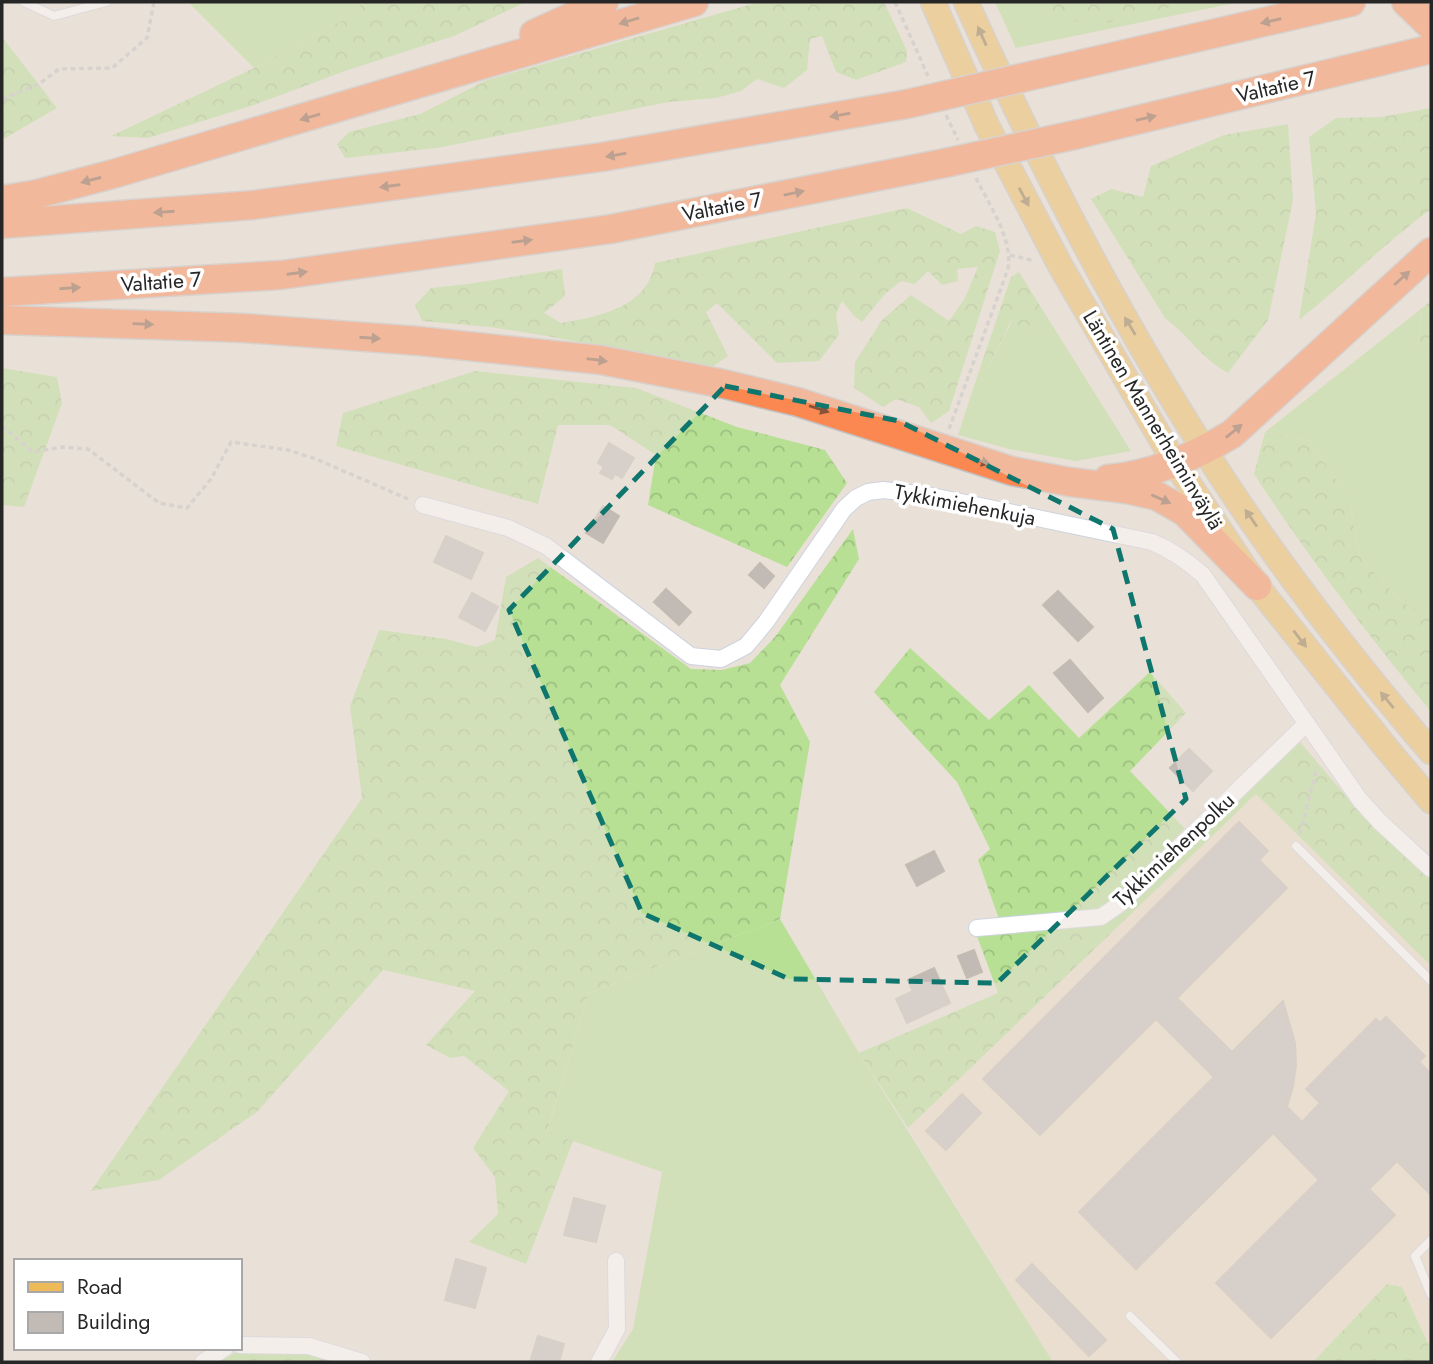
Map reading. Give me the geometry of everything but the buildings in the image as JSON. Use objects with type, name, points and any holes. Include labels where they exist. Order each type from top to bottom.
[{"type":"highway","points":[[375,97],[533,35],[604,2]]},
{"type":"highway","points":[[2,200],[37,194],[113,174],[694,2]]},
{"type":"highway","points":[[1405,2],[1431,26]]},
{"type":"highway","points":[[2,224],[254,205],[602,157],[907,104],[1344,4]]},
{"type":"highway","name":"Valtatie 7","points":[[2,292],[281,275],[611,229],[954,157],[1079,134],[1431,49]]},
{"type":"highway","points":[[1070,482],[1140,474],[1204,451],[1232,434],[1431,252]]},
{"type":"highway","points":[[2,320],[244,328],[419,341],[601,360],[724,384],[798,402],[1012,471],[1157,496],[1185,512],[1257,586]]},
{"type":"main road","name":"Läntinen Mannerheiminväylä","points":[[933,2],[987,125],[1060,267],[1175,463],[1257,586],[1431,801]]},
{"type":"main road","name":"Läntinen Mannerheiminväylä","points":[[966,2],[1021,122],[1104,282],[1204,451],[1296,583],[1385,698],[1431,752]]},
{"type":"street","name":"Tykkimiehenkuja","points":[[423,505],[508,528],[545,547],[691,656],[721,659],[746,646],[766,622],[844,509],[868,492],[883,490],[927,495],[1152,542],[1177,554],[1203,575],[1366,807],[1431,869]]},
{"type":"street","name":"Tykkimiehenpolku","points":[[976,928],[1101,916],[1121,903],[1306,724]]},
{"type":"street","points":[[599,1362],[617,1329],[616,1261]]},
{"type":"street","points":[[242,1345],[309,1346],[362,1362]]},
{"type":"street","points":[[203,1362],[222,1350]]},
{"type":"lane","points":[[24,2],[54,16],[106,2]]},
{"type":"lane","points":[[1296,846],[1431,981]]},
{"type":"lane","points":[[1431,1240],[1415,1256],[1431,1295]]},
{"type":"lane","points":[[1130,1316],[1177,1362]]},
{"type":"path","points":[[2,99],[39,84],[59,69],[113,68],[147,38],[154,2]]},
{"type":"path","points":[[895,2],[933,87]]},
{"type":"path","points":[[945,112],[954,157]]},
{"type":"path","points":[[945,440],[1008,269],[1010,255],[975,175]]},
{"type":"path","points":[[1010,255],[1034,259],[1039,268]]},
{"type":"path","points":[[2,426],[33,452],[62,447],[88,449],[159,503],[187,508],[211,479],[231,442],[288,450],[316,458],[347,474],[423,505]]},
{"type":"path","points":[[1296,846],[1324,748]]},
{"type":"highlighted area","points":[[725,386],[899,421],[1113,529],[1186,799],[997,983],[789,979],[642,913],[509,610]]},
{"type":"shaded area","points":[[1256,794],[1431,966],[1431,1350],[1402,1287],[1387,1284],[1313,1362],[1053,1362],[908,1128]]},
{"type":"green space","points":[[188,2],[363,2],[345,19],[254,68]]},
{"type":"green space","points":[[363,2],[526,2],[454,36],[345,71],[254,105],[148,138],[111,136],[254,68],[345,19]]},
{"type":"green space","points":[[759,2],[884,2],[907,51],[906,62],[856,80],[836,72],[822,36],[810,39],[807,70],[784,88],[757,79],[741,91],[716,98],[669,102],[437,148],[345,158],[337,144],[349,132],[420,114],[487,80]]},
{"type":"green space","points":[[995,2],[1240,2],[1016,48]]},
{"type":"green space","points":[[1026,2],[1192,2],[1102,24],[1050,18]]},
{"type":"green space","points":[[2,37],[57,108],[2,140]]},
{"type":"green space","points":[[1431,108],[1431,209],[1299,320],[1316,213],[1309,137],[1336,118],[1381,117]]},
{"type":"green space","points":[[1288,124],[1293,200],[1268,320],[1228,373],[1210,361],[1165,318],[1091,199],[1111,189],[1143,197],[1151,166],[1224,135]]},
{"type":"green space","points":[[907,208],[961,234],[976,226],[995,232],[1000,251],[949,411],[931,423],[919,407],[896,399],[883,407],[854,388],[855,362],[882,320],[911,295],[949,321],[965,298],[978,267],[957,269],[958,281],[942,285],[928,271],[915,284],[901,281],[885,294],[862,322],[842,301],[836,314],[839,335],[819,361],[777,363],[717,303],[706,312],[728,356],[711,368],[547,336],[490,327],[422,321],[415,305],[431,288],[562,269],[565,296],[544,313],[561,323],[606,313],[632,300],[650,278],[655,263]]},
{"type":"green space","points":[[1019,272],[1049,320],[1035,335],[1024,337],[1011,321],[988,368],[979,371],[1011,277]]},
{"type":"green space","points":[[1431,301],[1431,359],[1418,350],[1421,309]]},
{"type":"green space","points":[[1421,309],[1418,350],[1431,359],[1431,615],[1403,603],[1360,557],[1349,498],[1309,441],[1265,432]]},
{"type":"green space","points":[[1049,320],[1131,451],[1076,461],[1009,449],[958,435],[979,371],[988,368],[1012,321],[1035,335]]},
{"type":"green space","points":[[2,368],[57,377],[62,403],[24,507],[2,505]]},
{"type":"green space","points":[[475,371],[636,388],[737,427],[825,450],[847,483],[787,567],[648,505],[656,455],[610,425],[558,425],[538,504],[336,446],[343,413]]},
{"type":"green space","points":[[1265,432],[1309,441],[1349,498],[1360,557],[1403,603],[1431,615],[1431,712],[1339,595],[1254,474]]},
{"type":"green space","points":[[853,529],[859,559],[780,685],[810,742],[780,919],[589,993],[547,1131],[573,1141],[526,1264],[469,1242],[498,1214],[495,1177],[473,1148],[509,1091],[464,1056],[450,1058],[426,1045],[475,991],[383,970],[258,1111],[159,1180],[91,1191],[362,798],[350,706],[379,630],[446,639],[477,647],[495,640],[506,577],[538,558],[691,669],[722,670],[750,663],[775,637]]},
{"type":"green space","points":[[910,648],[989,720],[1029,685],[1079,738],[1150,672],[1186,713],[1130,771],[1187,831],[1117,898],[1099,911],[999,919],[978,860],[990,849],[957,782],[874,692]]},
{"type":"green space","points":[[1300,742],[1363,816],[1431,878],[1431,966],[1256,794],[908,1128],[859,1053],[998,993],[977,936],[1104,922],[1120,913]]},
{"type":"green space","points":[[780,919],[859,1053],[1053,1362],[612,1362],[633,1329],[662,1172],[547,1132],[589,993]]},
{"type":"green space","points":[[1387,1284],[1402,1287],[1431,1350],[1431,1362],[1313,1362]]},
{"type":"green space","points":[[234,1353],[308,1353],[338,1362],[218,1362]]}]
